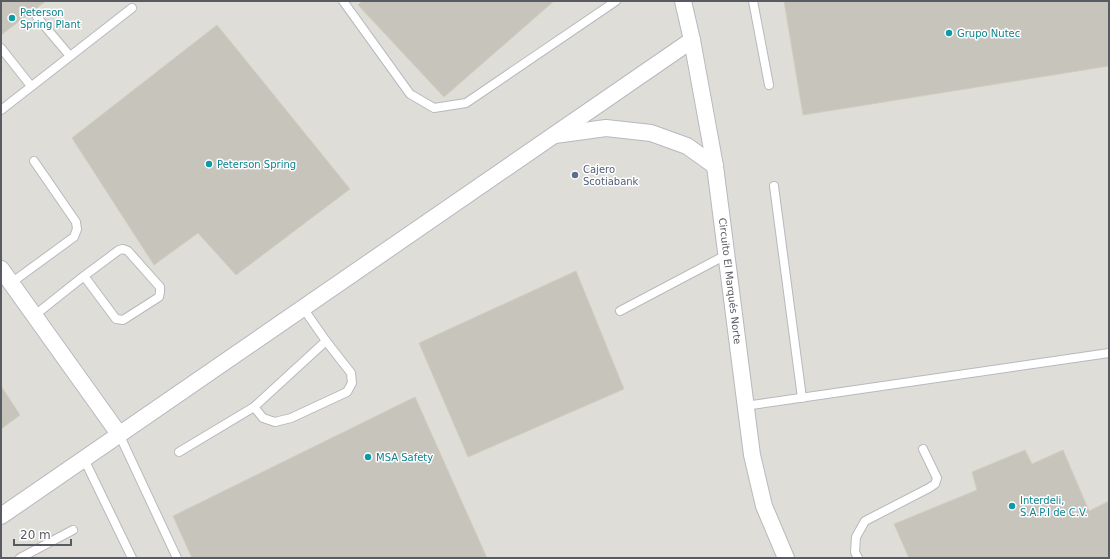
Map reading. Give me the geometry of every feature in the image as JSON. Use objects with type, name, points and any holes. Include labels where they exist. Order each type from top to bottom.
[{"type":"street","name":"Circuito El Marqués Norte","points":[[683,1],[692,40],[715,166],[752,455],[764,506],[786,558]]},
{"type":"street","points":[[1,516],[692,40]]},
{"type":"street","points":[[552,136],[606,128],[651,133],[687,146],[715,166]]},
{"type":"street","points":[[1,269],[120,434]]},
{"type":"lane","points":[[342,1],[410,94],[434,108],[466,103],[616,1]]},
{"type":"lane","points":[[753,1],[769,85]]},
{"type":"lane","points":[[1,110],[132,8]]},
{"type":"lane","points":[[37,16],[70,56]]},
{"type":"lane","points":[[1,48],[31,86]]},
{"type":"lane","points":[[11,283],[74,237],[77,229],[76,222],[34,161]]},
{"type":"lane","points":[[774,186],[802,398]]},
{"type":"lane","points":[[35,315],[84,276],[119,250],[123,249],[128,251],[142,266],[160,287],[160,292],[158,297],[123,320],[116,319],[84,276]]},
{"type":"lane","points":[[620,311],[726,255]]},
{"type":"lane","points":[[254,407],[263,418],[275,422],[291,418],[347,392],[352,383],[351,373],[303,308]]},
{"type":"lane","points":[[179,452],[254,407],[326,341]]},
{"type":"lane","points":[[746,406],[1109,353]]},
{"type":"lane","points":[[120,434],[177,558]]},
{"type":"lane","points":[[858,558],[855,552],[856,537],[865,521],[935,484],[937,478],[923,449]]},
{"type":"lane","points":[[84,459],[132,558]]},
{"type":"lane","points":[[20,558],[73,530]]},
{"type":"shaded area","points":[[1,1],[1109,1],[1109,558],[1,558]]},
{"type":"building","name":"Peterson Spring Plant","points":[[1,1],[46,1],[1,35]]},
{"type":"building","points":[[362,1],[554,1],[444,97],[358,5]]},
{"type":"building","name":"Grupo Nutec","points":[[784,1],[1109,1],[1109,66],[803,115]]},
{"type":"building","name":"Peterson Spring","points":[[217,25],[350,189],[236,275],[198,233],[154,265],[72,138]]},
{"type":"building","points":[[576,271],[624,389],[468,457],[419,343]]},
{"type":"building","points":[[1,386],[20,415],[1,429]]},
{"type":"building","name":"MSA Safety","points":[[415,397],[487,558],[192,558],[173,516]]},
{"type":"building","name":"Interdeli, S.A.P.I de C.V.","points":[[1025,450],[1032,464],[1063,450],[1089,511],[1109,501],[1109,558],[909,558],[894,524],[977,490],[972,472]]},
{"type":"place","name":"Peterson Spring Plant","points":[[12,18]]},
{"type":"place","name":"Grupo Nutec","points":[[949,33]]},
{"type":"place","name":"Peterson Spring","points":[[209,164]]},
{"type":"place","name":"Cajero Scotiabank","points":[[575,175]]},
{"type":"place","name":"MSA Safety","points":[[368,457]]},
{"type":"place","name":"Interdeli, S.A.P.I de C.V.","points":[[1012,506]]}]
